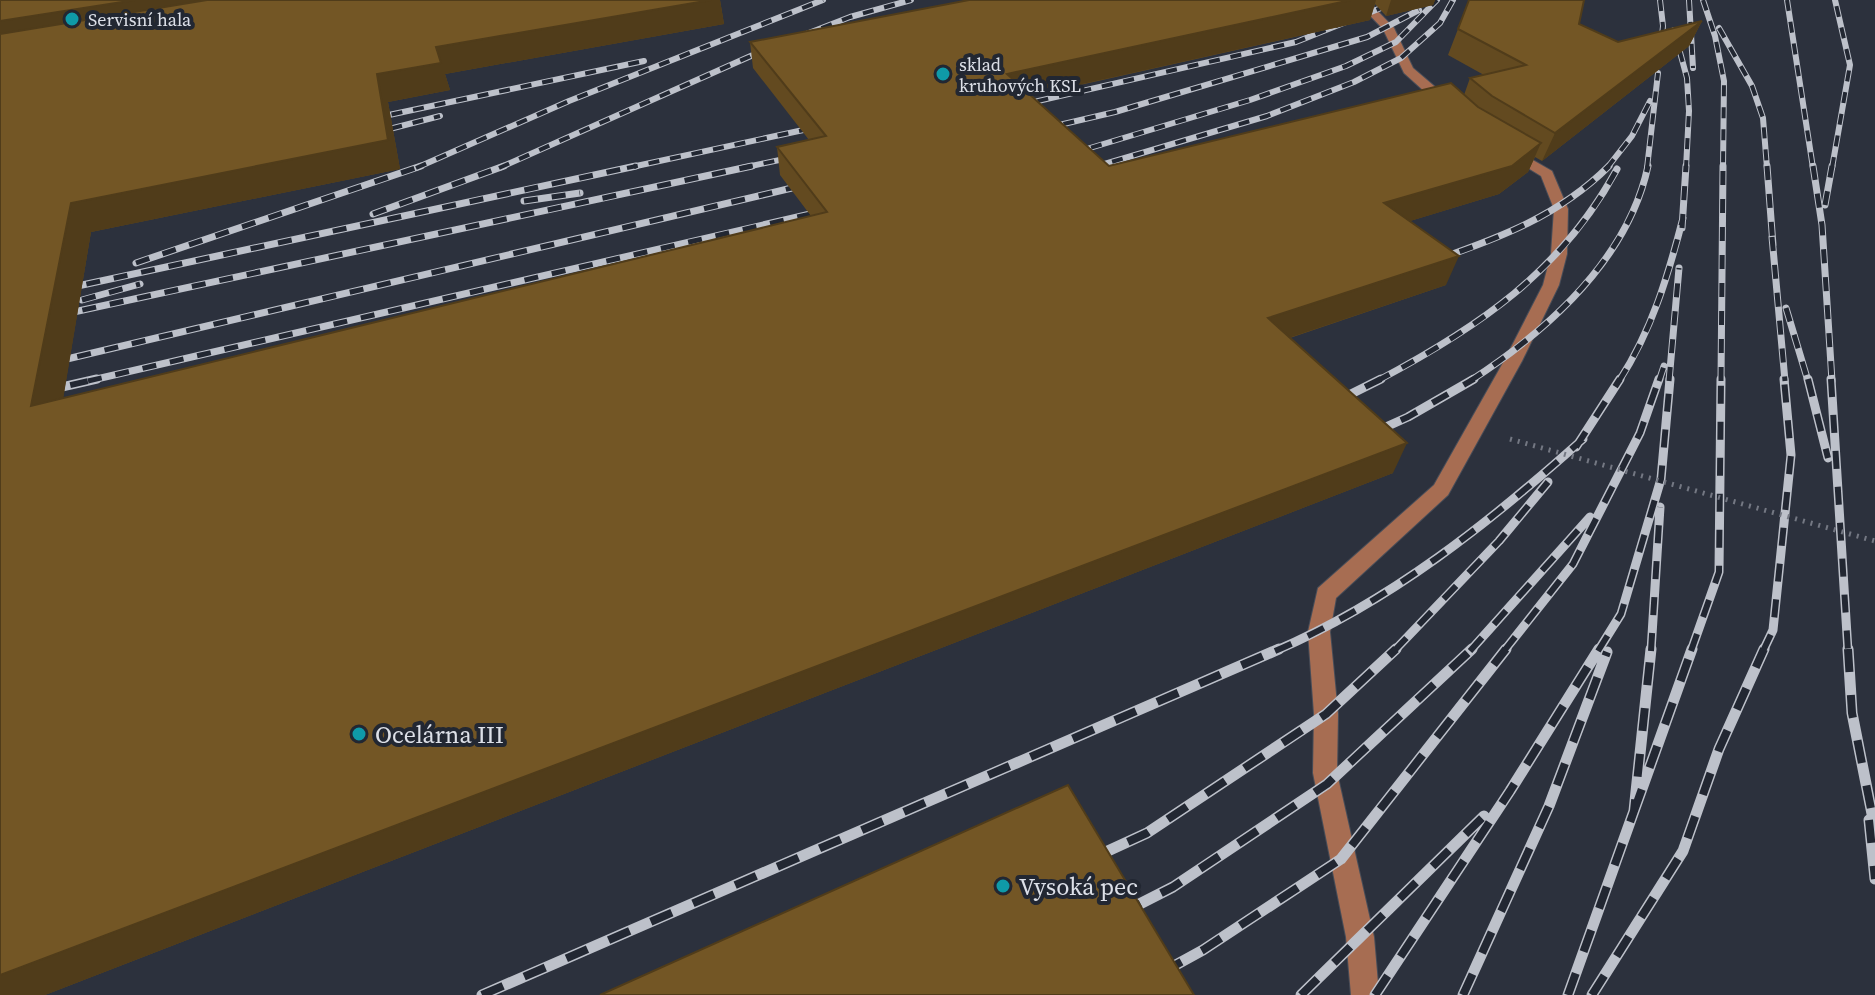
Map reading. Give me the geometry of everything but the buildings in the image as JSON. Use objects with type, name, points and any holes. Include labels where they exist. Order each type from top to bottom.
[{"type":"lane","points":[[1361,0],[1388,28],[1408,70],[1463,119]]},
{"type":"lane","points":[[1365,995],[1360,937],[1325,773],[1326,714],[1319,632],[1326,594],[1441,490],[1513,361],[1551,285],[1559,254],[1561,209],[1547,174],[1499,144]]},
{"type":"path","points":[[1510,439],[1875,541]]},
{"type":"railway","points":[[419,167],[569,101],[823,0]]},
{"type":"railway","points":[[801,36],[850,17],[911,0]]},
{"type":"railway","points":[[1016,106],[1296,42],[1401,0]]},
{"type":"railway","points":[[1070,154],[1250,100],[1346,66],[1396,42],[1437,0]]},
{"type":"railway","points":[[1091,168],[1267,116],[1354,82],[1401,58],[1440,23],[1453,0]]},
{"type":"railway","points":[[1660,0],[1663,26],[1660,54]]},
{"type":"railway","points":[[1689,0],[1693,68]]},
{"type":"railway","points":[[1703,0],[1715,36],[1724,81],[1723,168]]},
{"type":"railway","points":[[1787,0],[1813,168]]},
{"type":"railway","points":[[1832,168],[1850,65],[1835,0]]},
{"type":"railway","points":[[1042,129],[1115,112],[1367,37],[1419,10]]},
{"type":"railway","points":[[1719,28],[1752,86],[1763,118],[1767,168]]},
{"type":"railway","points":[[1674,30],[1687,78],[1686,168]]},
{"type":"railway","points":[[501,167],[771,47]]},
{"type":"railway","points":[[370,119],[644,61]]},
{"type":"railway","points":[[1647,168],[1658,73]]},
{"type":"railway","points":[[1608,167],[1632,136],[1650,101]]},
{"type":"railway","points":[[370,134],[440,116]]},
{"type":"railway","points":[[627,168],[822,126]]},
{"type":"railway","points":[[742,168],[798,156]]},
{"type":"railway","points":[[59,290],[636,166]]},
{"type":"railway","points":[[55,316],[752,166]]},
{"type":"railway","points":[[1088,169],[1098,166]]},
{"type":"railway","points":[[1470,381],[1555,316],[1580,290],[1623,232],[1638,200],[1648,166]]},
{"type":"railway","points":[[1683,220],[1686,166]]},
{"type":"railway","points":[[1721,381],[1723,166]]},
{"type":"railway","points":[[1767,166],[1773,245]]},
{"type":"railway","points":[[1813,166],[1822,225],[1832,381]]},
{"type":"railway","points":[[1825,205],[1832,166]]},
{"type":"railway","points":[[136,263],[419,167]]},
{"type":"railway","points":[[373,214],[501,167]]},
{"type":"railway","points":[[1433,261],[1527,224],[1570,199],[1608,167]]},
{"type":"railway","points":[[1377,381],[1450,340],[1514,293],[1570,238],[1617,169]]},
{"type":"railway","points":[[50,363],[813,183]]},
{"type":"railway","points":[[524,201],[580,193]]},
{"type":"railway","points":[[88,381],[832,209]]},
{"type":"railway","points":[[1619,381],[1641,342],[1658,302],[1683,220]]},
{"type":"railway","points":[[1682,228],[1683,220]]},
{"type":"railway","points":[[1772,237],[1785,381]]},
{"type":"railway","points":[[1669,381],[1679,268]]},
{"type":"railway","points":[[82,300],[140,284]]},
{"type":"railway","points":[[1786,308],[1808,381]]},
{"type":"railway","points":[[1659,381],[1664,366]]},
{"type":"railway","points":[[0,401],[97,379]]},
{"type":"railway","points":[[1377,381],[1381,379]]},
{"type":"railway","points":[[1368,435],[1408,417],[1474,379]]},
{"type":"railway","points":[[1579,443],[1620,379]]},
{"type":"railway","points":[[1504,651],[1573,564],[1640,433],[1659,379]]},
{"type":"railway","points":[[1598,651],[1621,614],[1661,479],[1670,379]]},
{"type":"railway","points":[[1691,651],[1719,572],[1721,379]]},
{"type":"railway","points":[[1763,651],[1773,630],[1791,455],[1784,379]]},
{"type":"railway","points":[[1808,379],[1828,458]]},
{"type":"railway","points":[[1831,379],[1848,651]]},
{"type":"railway","points":[[1333,403],[1377,381]]},
{"type":"railway","points":[[1579,443],[1583,439]]},
{"type":"railway","points":[[1275,651],[1359,609],[1437,558],[1512,501],[1579,443]]},
{"type":"railway","points":[[1576,447],[1579,443]]},
{"type":"railway","points":[[1395,650],[1499,541],[1548,482]]},
{"type":"railway","points":[[1651,651],[1660,507]]},
{"type":"railway","points":[[1471,650],[1590,517]]},
{"type":"railway","points":[[482,995],[1279,649]]},
{"type":"railway","points":[[1121,995],[1203,950],[1341,859],[1506,649]]},
{"type":"railway","points":[[1375,995],[1510,791],[1599,649]]},
{"type":"railway","points":[[1634,811],[1651,649]]},
{"type":"railway","points":[[1634,811],[1692,649]]},
{"type":"railway","points":[[1592,995],[1683,851],[1719,749],[1764,649]]},
{"type":"railway","points":[[1848,649],[1852,713],[1875,829]]},
{"type":"railway","points":[[1086,861],[1147,833],[1326,714],[1395,650]]},
{"type":"railway","points":[[1120,914],[1173,887],[1327,784],[1471,650]]},
{"type":"railway","points":[[1463,995],[1549,806],[1607,652]]},
{"type":"railway","points":[[1568,995],[1634,811]]},
{"type":"railway","points":[[1301,995],[1484,816]]},
{"type":"railway","points":[[1869,820],[1875,879]]},
{"type":"place","name":"Servisní hala","points":[[72,19]]},
{"type":"place","name":"sklad kruhových KSL","points":[[943,74]]},
{"type":"place","name":"Ocelárna III","points":[[359,734]]},
{"type":"place","name":"Vysoká pec","points":[[1003,886]]}]
